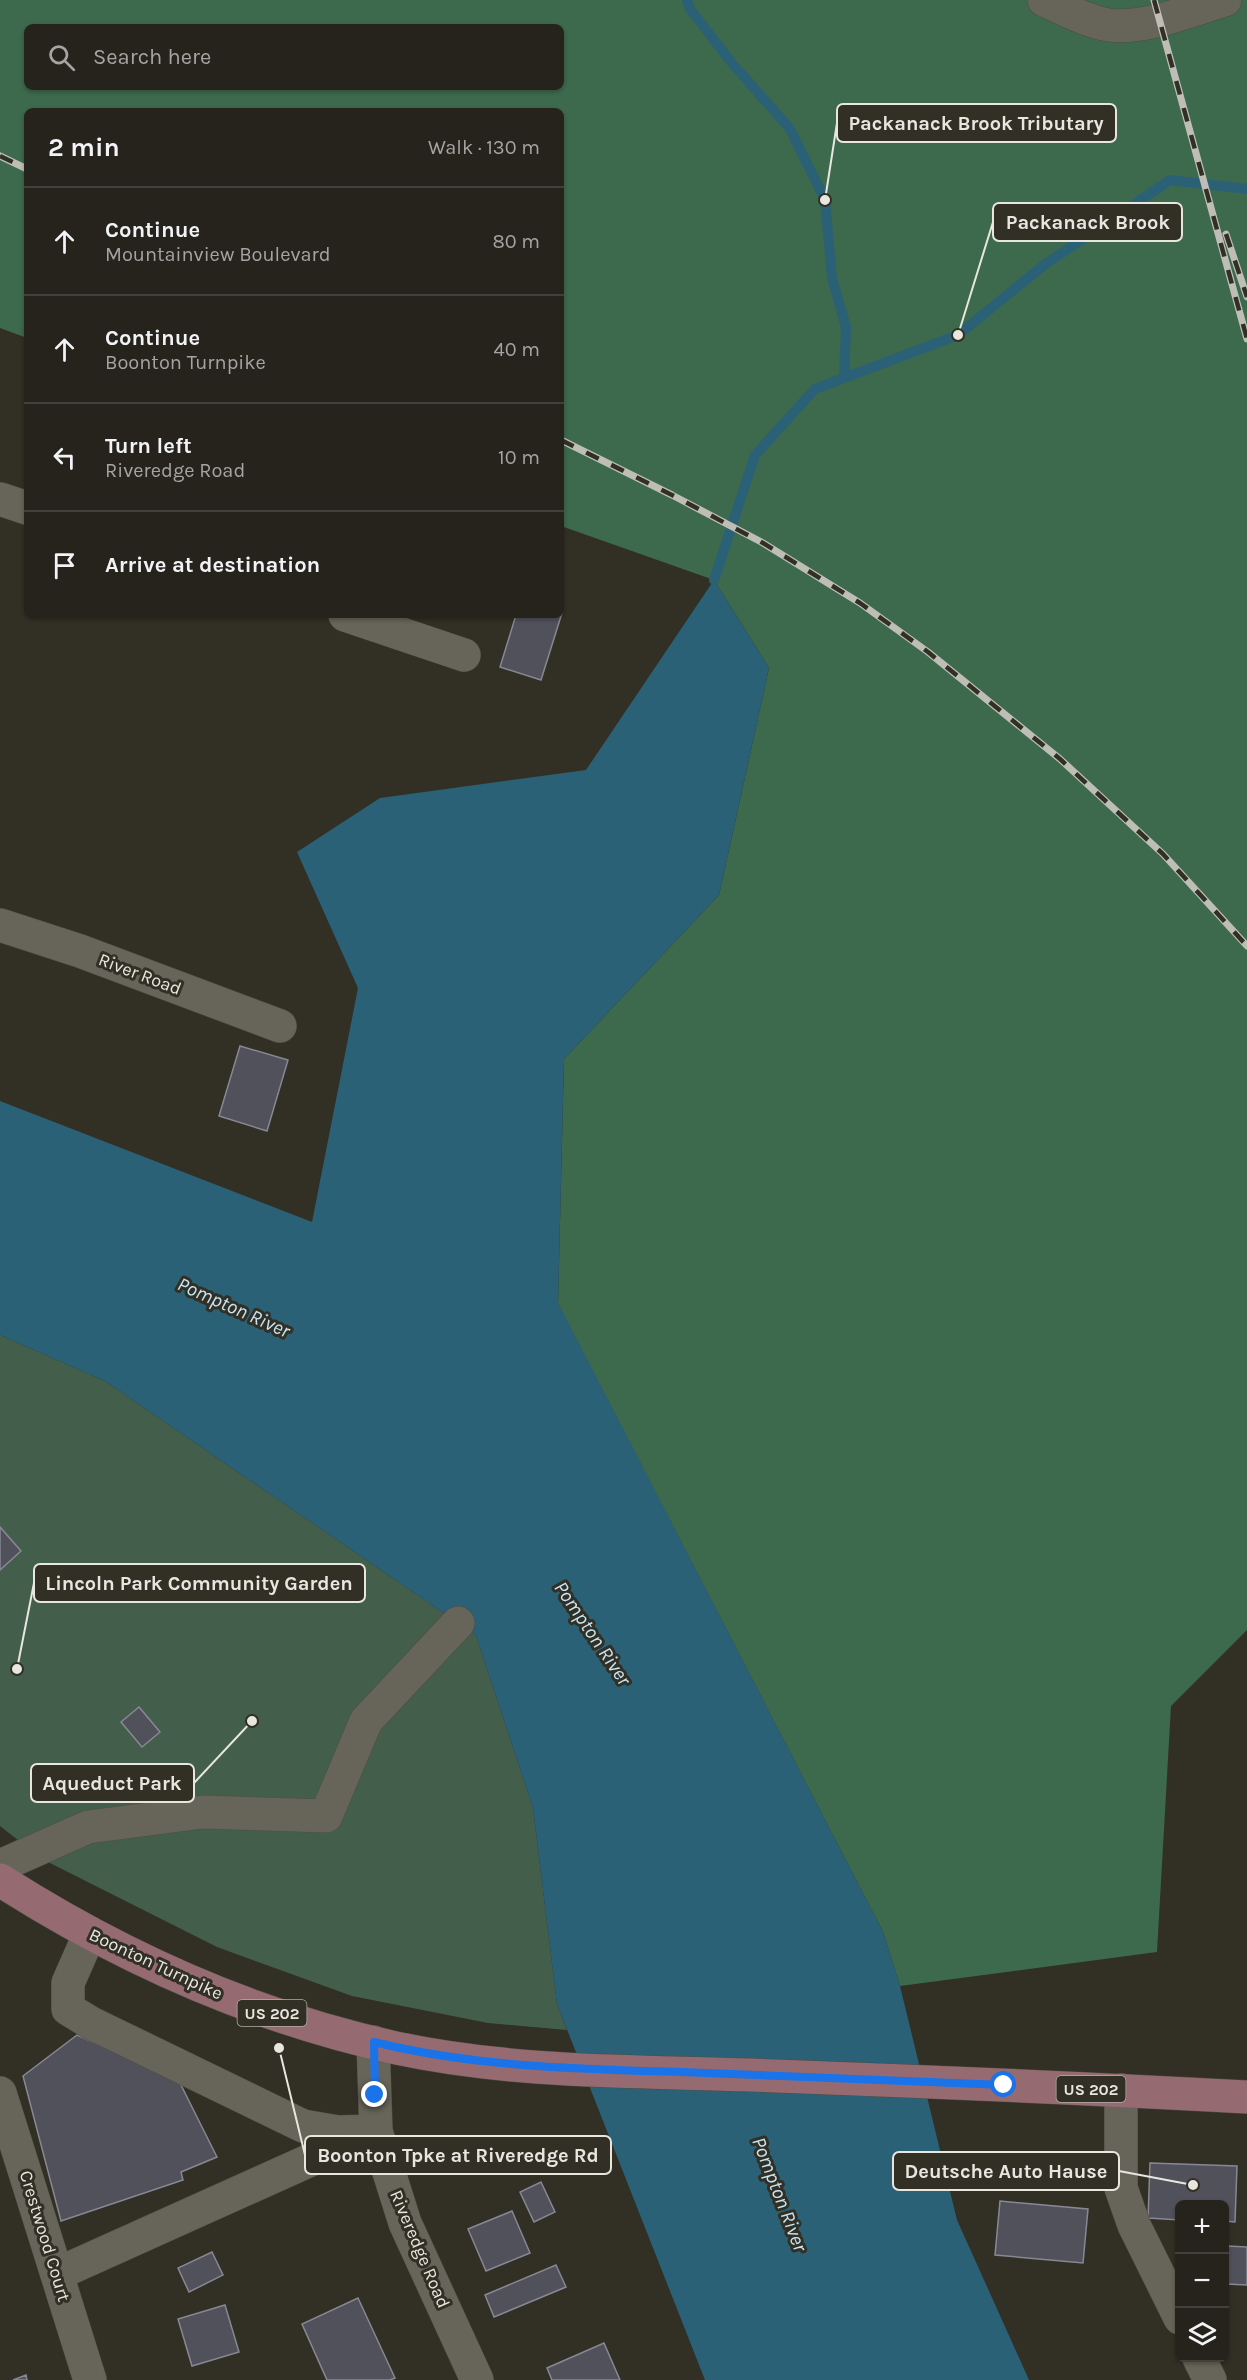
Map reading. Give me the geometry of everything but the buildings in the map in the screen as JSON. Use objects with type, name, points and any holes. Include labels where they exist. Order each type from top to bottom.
[{"type":"main road","name":"Boonton Turnpike","points":[[0,1880],[50,1912],[138,1959],[231,1999],[302,2023],[399,2048],[473,2060],[569,2068],[1121,2090]]},
{"type":"main road","name":"US 202","points":[[1121,2090],[1247,2097]]},
{"type":"street","points":[[1044,0],[1075,15],[1108,25],[1135,25],[1226,0]]},
{"type":"street","points":[[0,499],[24,507]]},
{"type":"street","points":[[354,618],[464,655]]},
{"type":"street","name":"River Road","points":[[0,925],[80,951],[280,1026]]},
{"type":"street","points":[[0,1866],[88,1827],[203,1812],[326,1816],[366,1721],[458,1623]]},
{"type":"street","points":[[90,1933],[68,1983],[68,2008],[91,2023],[303,2126],[338,2132],[376,2131]]},
{"type":"street","name":"Riveredge Road","points":[[374,2042],[376,2131],[405,2223],[477,2380]]},
{"type":"street","points":[[1121,2090],[1121,2187],[1134,2225],[1175,2310]]},
{"type":"street","name":"Crestwood Court","points":[[0,2093],[90,2380]]},
{"type":"street","points":[[57,2274],[376,2131]]},
{"type":"street","points":[[1201,2362],[1210,2380]]},
{"type":"green space","points":[[0,0],[1247,0],[1247,1630],[1171,1706],[1157,1952],[900,1986],[883,1932],[558,1304],[564,1059],[719,895],[769,668],[714,580],[564,527],[564,108],[24,108],[24,337],[0,328]]},
{"type":"green space","points":[[0,1335],[105,1381],[476,1635],[533,1808],[557,2004],[567,2030],[488,2023],[352,1996],[217,1947],[42,1859],[0,1826]]},
{"type":"water","name":"Pompton River","points":[[714,580],[769,668],[719,895],[564,1059],[558,1303],[883,1932],[900,1986],[957,2220],[1029,2380],[705,2380],[557,2004],[533,1808],[476,1635],[105,1381],[0,1335],[0,1101],[312,1222],[358,988],[297,852],[380,798],[586,770]]},
{"type":"waterway","points":[[687,0],[690,9],[732,63],[790,129],[825,200],[832,278],[846,327],[844,378]]},
{"type":"waterway","points":[[714,580],[755,455],[815,389],[958,335],[1044,265],[1170,180],[1247,189]]},
{"type":"railway","points":[[1154,0],[1247,339]]},
{"type":"railway","points":[[0,156],[24,168]]},
{"type":"railway","points":[[1226,234],[1247,297]]},
{"type":"railway","points":[[564,441],[763,543],[860,603],[928,652],[1060,759],[1163,854],[1247,946]]},
{"type":"place","name":"Packanack Brook Tributary","points":[[825,200]]},
{"type":"place","name":"Packanack Brook","points":[[958,335]]},
{"type":"place","name":"Lincoln Park Community Garden","points":[[17,1669]]},
{"type":"place","name":"Aqueduct Park","points":[[252,1721]]},
{"type":"place","name":"Boonton Tpke at Riveredge Rd","points":[[279,2048]]},
{"type":"place","name":"Deutsche Auto Hause","points":[[1193,2185]]},
{"type":"route","points":[[375,2095],[374,2042],[473,2060],[569,2068],[1004,2085]]}]
